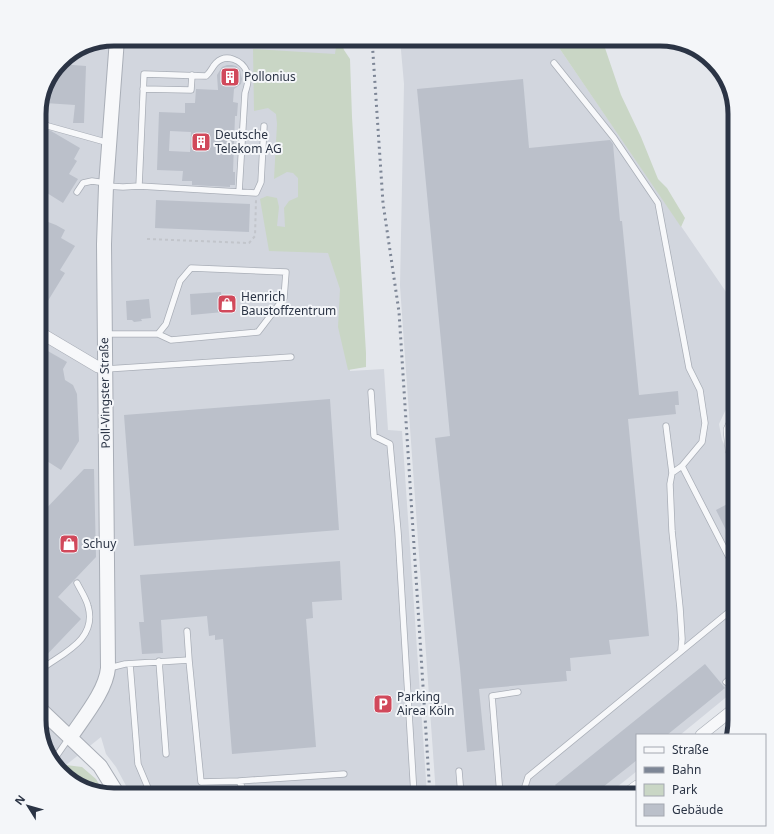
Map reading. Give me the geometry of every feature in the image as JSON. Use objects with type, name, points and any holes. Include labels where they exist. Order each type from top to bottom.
[{"type":"street","name":"Poll-Vingster Straße","points":[[70,738],[102,688],[107,676],[108,668],[104,244],[106,184],[116,46]]},
{"type":"street","points":[[46,336],[98,367],[105,368]]},
{"type":"street","points":[[702,734],[728,714]]},
{"type":"street","points":[[46,715],[100,766],[114,788]]},
{"type":"lane","points":[[139,186],[144,74],[206,76],[211,72],[216,63],[230,58],[240,62],[247,72],[248,80],[245,93],[239,192]]},
{"type":"lane","points":[[554,63],[614,138],[658,203],[689,368],[700,390],[705,422],[702,442],[682,466],[672,473]]},
{"type":"lane","points":[[143,89],[191,90],[192,75]]},
{"type":"lane","points":[[46,125],[109,143]]},
{"type":"lane","points":[[77,192],[84,183],[92,182],[123,187],[139,186],[256,193],[261,182],[264,126]]},
{"type":"lane","points":[[105,334],[158,334],[171,340],[258,332],[284,298],[286,272],[191,268],[180,281],[166,324],[158,334]]},
{"type":"lane","points":[[105,368],[291,357]]},
{"type":"lane","points":[[371,392],[374,436],[390,444],[398,532],[414,788]]},
{"type":"lane","points":[[666,426],[672,473],[670,484],[671,508],[680,608],[682,639],[681,650]]},
{"type":"lane","points":[[682,466],[728,555]]},
{"type":"lane","points":[[46,666],[74,647],[82,638],[87,629],[90,619],[88,606],[77,583]]},
{"type":"lane","points":[[526,788],[528,777],[728,613]]},
{"type":"lane","points":[[187,631],[201,782],[344,774]]},
{"type":"lane","points":[[108,668],[159,661],[189,660]]},
{"type":"lane","points":[[159,661],[166,754]]},
{"type":"lane","points":[[130,664],[138,764],[148,788]]},
{"type":"lane","points":[[499,788],[492,696],[518,692]]},
{"type":"lane","points":[[56,756],[70,738]]},
{"type":"lane","points":[[459,771],[460,788]]},
{"type":"lane","points":[[239,781],[242,788]]},
{"type":"path","points":[[147,239],[249,243],[255,236],[256,193]]},
{"type":"shaded area","points":[[341,46],[351,129],[350,371],[384,369],[388,430],[402,431],[427,788],[127,788],[116,767],[106,754],[101,737],[65,767],[55,754],[47,733],[46,720],[46,110],[51,88],[57,76],[76,57],[101,47]]},
{"type":"shaded area","points":[[401,46],[558,46],[728,295],[728,406],[719,424],[722,440],[728,452],[728,696],[681,734],[636,734],[636,772],[616,788],[436,788],[400,286],[404,84]]},
{"type":"green space","points":[[336,46],[343,46],[350,59],[366,353],[366,367],[348,370],[338,327],[340,289],[328,253],[269,251],[260,199],[267,196],[277,198],[279,207],[277,226],[285,227],[284,208],[289,201],[298,197],[298,178],[293,173],[287,172],[274,179],[277,124],[276,114],[268,108],[254,111],[253,49],[335,54]]},
{"type":"green space","points":[[558,46],[603,46],[605,48],[621,95],[641,137],[658,179],[667,188],[685,218],[681,227]]},
{"type":"green space","points":[[66,765],[82,767],[96,779],[100,787],[76,777],[65,767]]},
{"type":"building","points":[[68,65],[86,66],[84,123],[73,123],[75,105],[47,103],[51,88],[57,76]]},
{"type":"building","points":[[227,65],[236,66],[240,70],[242,79],[241,84],[234,89],[233,102],[238,103],[237,116],[235,116],[233,172],[235,172],[235,185],[230,185],[230,187],[192,185],[192,181],[182,181],[183,171],[157,170],[159,112],[185,113],[185,103],[195,103],[196,89],[218,90],[217,75],[222,67]],"holes":[[[170,131],[191,132],[190,152],[169,151]]]},
{"type":"building","points":[[523,79],[529,148],[610,140],[613,144],[639,395],[678,391],[679,405],[675,405],[676,414],[628,419],[649,636],[609,640],[611,654],[570,658],[571,671],[566,671],[567,681],[479,689],[485,750],[467,752],[460,668],[435,438],[450,436],[417,89]]},
{"type":"building","points":[[46,129],[80,148],[74,159],[77,161],[69,174],[78,179],[63,203],[47,193],[46,195]]},
{"type":"building","points":[[156,200],[250,204],[249,232],[155,228]]},
{"type":"building","points":[[46,221],[65,230],[61,238],[75,246],[60,270],[65,273],[46,304]]},
{"type":"building","points":[[221,292],[223,312],[191,315],[190,294]]},
{"type":"building","points":[[149,299],[151,318],[141,319],[142,321],[134,322],[132,320],[127,320],[126,301]]},
{"type":"building","points":[[46,350],[67,362],[63,369],[65,380],[73,385],[77,394],[79,441],[61,470],[46,460]]},
{"type":"building","points":[[330,399],[339,530],[134,546],[124,415]]},
{"type":"building","name":"Schuy","points":[[84,469],[94,469],[96,557],[58,597],[81,619],[46,656],[46,509]]},
{"type":"building","points":[[728,504],[728,534],[716,510]]},
{"type":"building","points":[[340,561],[342,600],[312,602],[313,618],[306,619],[316,747],[232,754],[223,639],[215,640],[215,635],[209,636],[207,616],[161,620],[163,653],[142,654],[139,622],[144,622],[140,575]]},
{"type":"building","points":[[705,664],[725,688],[668,734],[636,734],[636,761],[602,788],[557,788],[555,785]]},
{"type":"railway","points":[[372,46],[383,203],[399,312],[430,788]]},
{"type":"place","name":"Pollonius","points":[[230,77]]},
{"type":"place","name":"Deutsche Telekom AG","points":[[201,142]]},
{"type":"place","name":"Henrich Baustoffzentrum","points":[[227,304]]},
{"type":"place","name":"Schuy","points":[[69,544]]},
{"type":"place","name":"Parking Airea Köln","points":[[383,704]]}]
